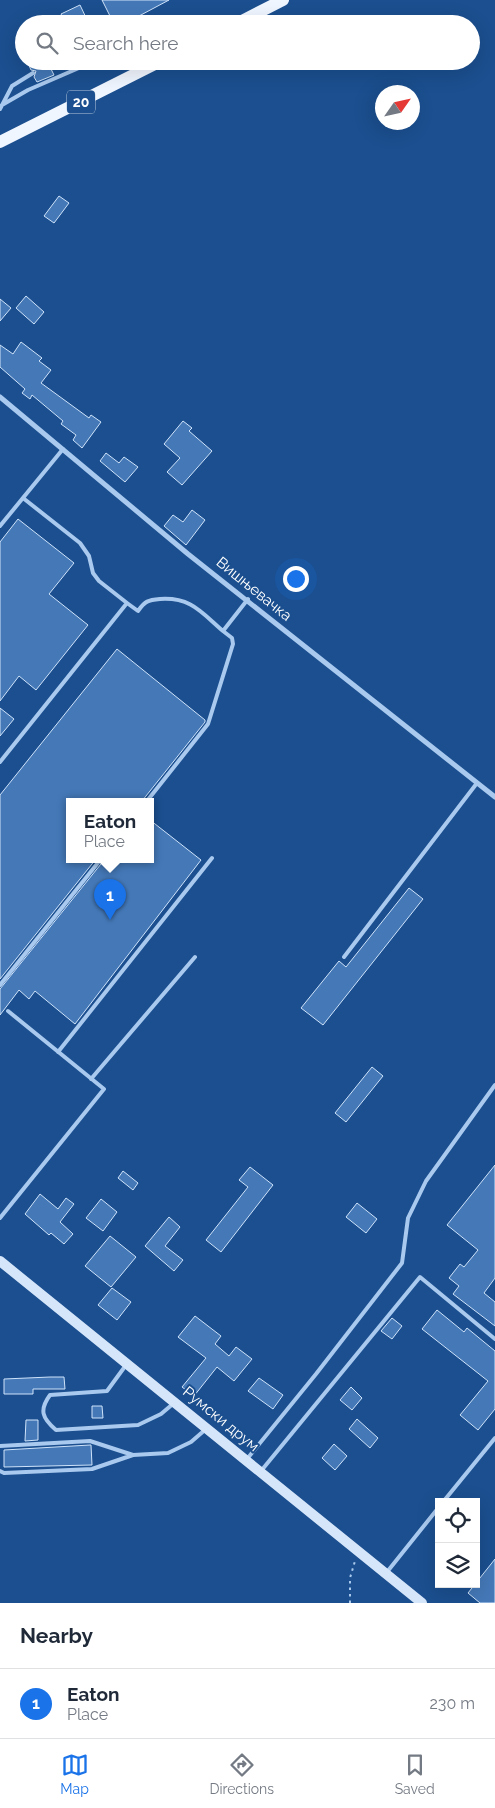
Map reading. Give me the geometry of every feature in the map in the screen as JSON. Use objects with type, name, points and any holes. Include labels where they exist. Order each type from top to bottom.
[{"type":"main road","points":[[254,15],[283,0]]},
{"type":"main road","name":"20","points":[[0,142],[144,70]]},
{"type":"main road","name":"Румски друм","points":[[0,1260],[422,1603]]},
{"type":"street","name":"Вишњевачка","points":[[0,397],[188,554],[248,599],[495,797]]},
{"type":"lane","points":[[1,107],[28,90],[74,70]]},
{"type":"lane","points":[[135,70],[138,73]]},
{"type":"lane","points":[[1,107],[12,86],[33,73]]},
{"type":"lane","points":[[0,526],[63,449]]},
{"type":"lane","points":[[24,498],[80,543],[89,556],[93,573],[99,581],[138,611],[145,601],[178,598],[186,601],[232,638],[233,644],[208,724],[149,798]]},
{"type":"lane","points":[[224,631],[248,599]]},
{"type":"lane","points":[[0,762],[127,603]]},
{"type":"lane","points":[[344,957],[477,783]]},
{"type":"lane","points":[[58,1052],[212,858]]},
{"type":"lane","points":[[0,985],[98,863]]},
{"type":"lane","points":[[91,1079],[195,957]]},
{"type":"lane","points":[[0,1218],[104,1089],[8,1011]]},
{"type":"lane","points":[[246,1459],[316,1374],[402,1263],[408,1218],[426,1181],[495,1085]]},
{"type":"lane","points":[[261,1471],[420,1277],[495,1339]]},
{"type":"lane","points":[[127,1364],[107,1391],[50,1395],[43,1404],[44,1414],[48,1423],[56,1430],[138,1425],[161,1414],[175,1402]]},
{"type":"lane","points":[[0,1471],[4,1473],[92,1469],[133,1455],[168,1454],[191,1442],[208,1428]]},
{"type":"lane","points":[[446,1498],[495,1438]]},
{"type":"lane","points":[[0,1446],[90,1441],[133,1455]]},
{"type":"lane","points":[[385,1574],[435,1512]]},
{"type":"path","points":[[350,1603],[350,1578],[359,1552]]},
{"type":"building","points":[[102,0],[169,0],[141,15],[110,15]]},
{"type":"building","points":[[80,5],[85,15],[62,15]]},
{"type":"building","points":[[31,70],[52,70],[54,75],[37,82],[34,77],[36,71]]},
{"type":"building","points":[[59,196],[69,203],[54,223],[44,216]]},
{"type":"building","points":[[26,296],[44,312],[34,324],[16,308]]},
{"type":"building","points":[[0,299],[11,308],[0,321]]},
{"type":"building","points":[[21,342],[42,358],[39,361],[51,370],[41,383],[89,418],[91,415],[101,422],[82,448],[73,440],[76,435],[61,424],[63,421],[32,395],[30,399],[22,393],[25,389],[0,367],[0,345],[13,354]]},
{"type":"building","points":[[183,421],[192,428],[189,431],[212,451],[182,485],[167,472],[180,458],[164,444]]},
{"type":"building","points":[[106,453],[119,463],[124,457],[138,467],[125,482],[100,461]]},
{"type":"building","points":[[192,510],[205,520],[186,545],[164,526],[173,515],[183,522]]},
{"type":"building","points":[[18,519],[74,563],[49,594],[88,625],[36,690],[19,676],[0,701],[0,542]]},
{"type":"building","points":[[117,649],[205,720],[144,798],[66,798],[66,863],[93,863],[0,979],[0,795]]},
{"type":"building","points":[[0,708],[14,719],[0,736]]},
{"type":"building","points":[[154,823],[201,860],[75,1024],[35,991],[29,999],[19,990],[0,1015],[0,989],[102,863],[154,863]]},
{"type":"building","points":[[409,888],[423,899],[323,1025],[301,1008],[339,961],[346,967]]},
{"type":"building","points":[[372,1067],[383,1076],[346,1122],[335,1113]]},
{"type":"building","points":[[495,1165],[495,1278],[484,1293],[495,1302],[495,1326],[453,1294],[459,1286],[449,1278],[460,1264],[464,1267],[478,1250],[447,1225]]},
{"type":"building","points":[[250,1167],[273,1185],[221,1252],[206,1240],[248,1187],[239,1180]]},
{"type":"building","points":[[123,1171],[138,1183],[133,1190],[118,1178]]},
{"type":"building","points":[[40,1194],[58,1209],[66,1198],[74,1204],[60,1222],[73,1234],[64,1244],[51,1233],[49,1235],[25,1214]]},
{"type":"building","points":[[101,1199],[117,1212],[103,1231],[86,1218]]},
{"type":"building","points":[[357,1203],[377,1219],[366,1233],[346,1217]]},
{"type":"building","points":[[169,1217],[180,1227],[165,1246],[183,1260],[174,1271],[145,1246]]},
{"type":"building","points":[[110,1236],[136,1257],[111,1287],[85,1266]]},
{"type":"building","points":[[112,1288],[131,1302],[117,1320],[98,1305]]},
{"type":"building","points":[[437,1310],[464,1332],[467,1328],[495,1351],[495,1409],[478,1430],[460,1415],[488,1381],[422,1329]]},
{"type":"building","points":[[195,1316],[221,1336],[215,1344],[229,1356],[236,1347],[252,1359],[234,1381],[217,1367],[194,1396],[182,1387],[206,1358],[178,1337]]},
{"type":"building","points":[[392,1318],[402,1326],[392,1339],[381,1331]]},
{"type":"building","points":[[64,1377],[65,1389],[33,1389],[33,1394],[4,1394],[4,1379]]},
{"type":"building","points":[[259,1378],[283,1395],[273,1409],[248,1391]]},
{"type":"building","points":[[351,1387],[362,1398],[352,1410],[340,1400]]},
{"type":"building","points":[[92,1406],[102,1406],[103,1418],[92,1418]]},
{"type":"building","points":[[357,1419],[378,1438],[370,1448],[349,1429]]},
{"type":"building","points":[[26,1420],[38,1420],[38,1440],[25,1441]]},
{"type":"building","points":[[334,1444],[347,1456],[335,1470],[322,1458]]},
{"type":"building","points":[[91,1445],[92,1465],[4,1467],[4,1450]]},
{"type":"building","points":[[495,1559],[495,1603],[480,1603],[468,1593],[472,1588],[480,1588],[480,1578]]},
{"type":"place","name":"Eaton","points":[[110,920]]}]
